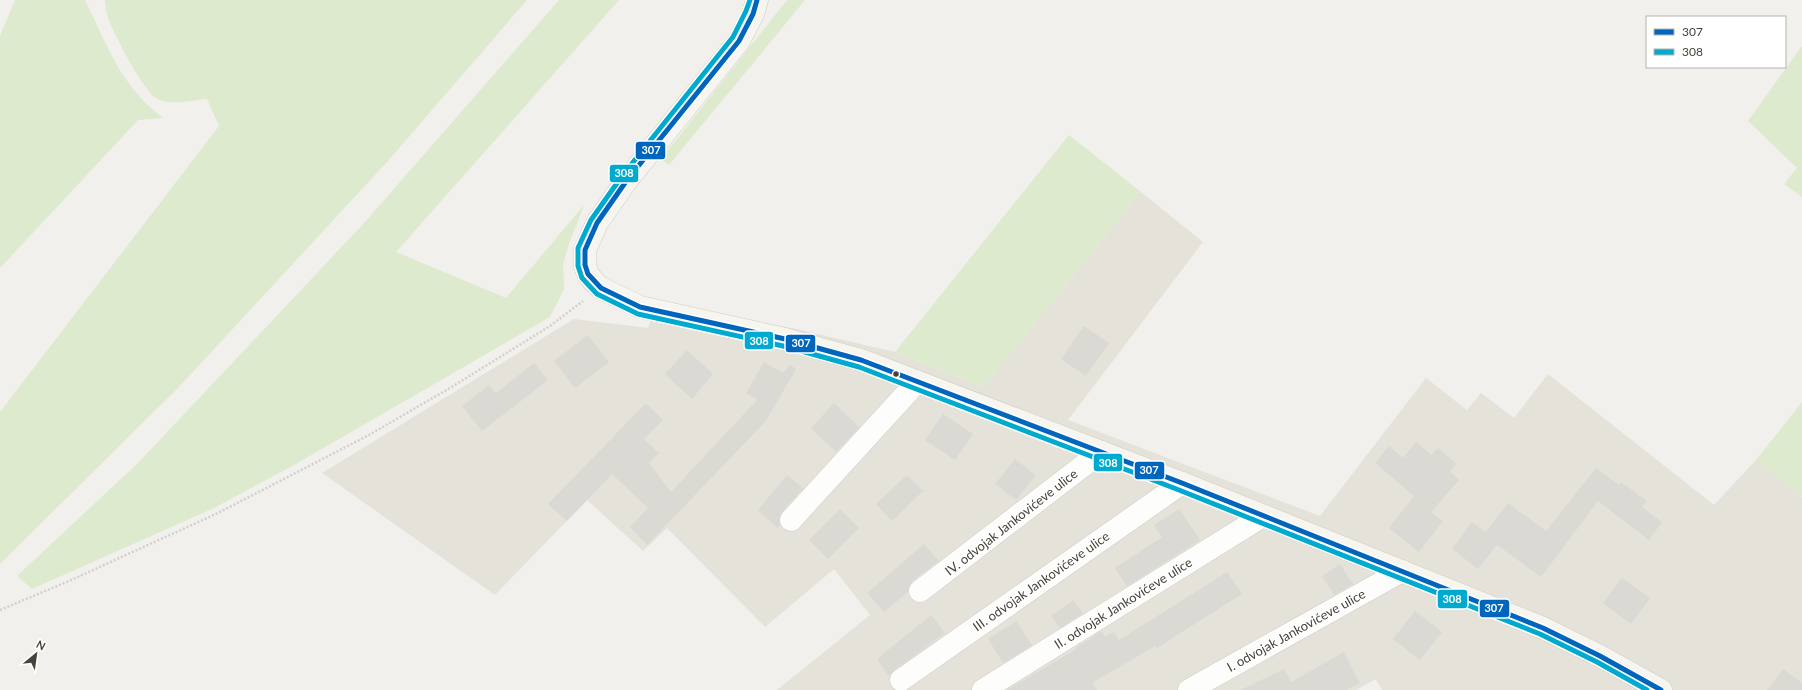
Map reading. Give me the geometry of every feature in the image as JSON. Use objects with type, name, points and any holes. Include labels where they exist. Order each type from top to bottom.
[{"type":"main road","points":[[757,0],[753,14],[739,41],[627,180],[597,223],[586,250],[585,264],[590,278],[602,288],[640,307],[785,339],[861,360],[1182,483],[1543,628],[1600,656],[1661,690]]},
{"type":"street","points":[[790,520],[917,382]]},
{"type":"street","name":"IV. odvojak Jankovićeve ulice","points":[[920,591],[1101,452]]},
{"type":"street","name":"III. odvojak Jankovićeve ulice","points":[[901,680],[1182,483]]},
{"type":"street","name":"II. odvojak Jankovićeve ulice","points":[[983,690],[1263,516]]},
{"type":"street","name":"I. odvojak Jankovićeve ulice","points":[[1189,690],[1402,571]]},
{"type":"path","points":[[0,610],[69,581],[218,514],[369,435],[450,388],[536,334],[602,288]]},
{"type":"shaded area","points":[[1141,192],[1203,242],[1068,420],[1320,516],[1426,378],[1467,410],[1481,393],[1514,418],[1548,374],[1714,505],[1756,460],[1802,497],[1802,690],[1382,690],[1376,679],[1356,690],[777,690],[870,615],[834,569],[765,627],[667,528],[643,551],[587,500],[495,595],[322,473],[574,319],[648,328],[657,301],[796,329],[895,352],[983,387]]},
{"type":"green space","points":[[15,0],[85,0],[108,49],[125,79],[148,105],[163,118],[138,120],[0,268],[0,36]]},
{"type":"green space","points":[[105,0],[527,0],[387,162],[178,388],[0,564],[0,412],[219,126],[207,99],[169,102],[158,99],[152,94],[138,75],[116,37],[107,16]]},
{"type":"green space","points":[[559,0],[619,0],[396,252],[506,298],[584,205],[563,264],[564,289],[550,317],[294,465],[214,508],[32,589],[17,576],[138,463],[366,221]]},
{"type":"green space","points":[[787,0],[805,0],[669,165],[661,159]]},
{"type":"green space","points":[[1802,46],[1802,197],[1784,184],[1797,168],[1748,121]]},
{"type":"green space","points":[[1069,135],[1141,192],[983,387],[895,352]]},
{"type":"green space","points":[[1802,402],[1802,497],[1756,460]]},
{"type":"building","points":[[1084,326],[1109,343],[1086,376],[1061,359]]},
{"type":"building","points":[[588,335],[609,362],[575,388],[554,361]]},
{"type":"building","points":[[687,350],[713,374],[692,399],[665,374]]},
{"type":"building","points":[[764,362],[783,373],[790,365],[796,369],[766,421],[647,545],[630,527],[648,508],[612,474],[567,521],[548,504],[646,403],[663,420],[644,439],[659,453],[649,463],[671,492],[757,400],[746,393]]},
{"type":"building","points":[[534,363],[548,380],[482,431],[462,406],[489,385],[496,393]]},
{"type":"building","points":[[834,403],[859,427],[836,452],[811,428]]},
{"type":"building","points":[[943,414],[973,434],[955,460],[925,440]]},
{"type":"building","points":[[1416,442],[1431,455],[1438,448],[1456,464],[1450,471],[1459,480],[1431,512],[1443,521],[1419,552],[1389,528],[1414,496],[1375,463],[1389,446],[1403,458]]},
{"type":"building","points":[[1015,459],[1036,475],[1016,500],[995,484]]},
{"type":"building","points":[[1596,468],[1619,485],[1621,482],[1647,501],[1642,507],[1662,522],[1649,540],[1598,501],[1541,577],[1497,545],[1478,569],[1452,549],[1472,522],[1486,532],[1508,503],[1546,531]]},
{"type":"building","points":[[787,475],[803,488],[782,512],[779,518],[780,525],[777,528],[758,510]]},
{"type":"building","points":[[907,475],[923,491],[892,521],[876,504]]},
{"type":"building","points":[[840,509],[859,528],[828,559],[809,540]]},
{"type":"building","points":[[1179,509],[1200,540],[1127,586],[1115,568],[1162,537],[1154,525]]},
{"type":"building","points":[[924,544],[939,561],[912,581],[908,592],[884,612],[867,593]]},
{"type":"building","points":[[1340,564],[1353,584],[1334,595],[1322,576]]},
{"type":"building","points":[[1227,572],[1242,594],[1157,648],[1155,646],[1092,683],[1097,690],[1007,690],[1076,649],[1075,648],[1102,631],[1105,637],[1114,632],[1119,640]]},
{"type":"building","points":[[1622,578],[1650,598],[1631,624],[1603,603]]},
{"type":"building","points":[[1073,600],[1083,613],[1060,628],[1051,616]]},
{"type":"building","points":[[1415,611],[1442,632],[1420,660],[1393,639]]},
{"type":"building","points":[[931,615],[945,633],[894,670],[889,676],[877,659]]},
{"type":"building","points":[[1016,621],[1032,645],[1003,663],[988,639]]},
{"type":"building","points":[[1344,652],[1360,683],[1347,690],[1241,690],[1284,669],[1291,682]]},
{"type":"building","points":[[1783,669],[1802,683],[1802,690],[1767,690]]},
{"type":"transit line","name":"308","points":[[750,0],[733,37],[622,176],[591,220],[578,248],[578,266],[582,278],[597,294],[638,314],[783,346],[859,367],[1179,490],[1540,634],[1597,662],[1647,690]]},
{"type":"transit line","name":"307","points":[[757,0],[753,14],[739,41],[627,180],[597,223],[585,250],[585,265],[588,274],[601,288],[640,307],[785,339],[861,360],[1182,483],[1543,628],[1600,656],[1661,690]]}]
